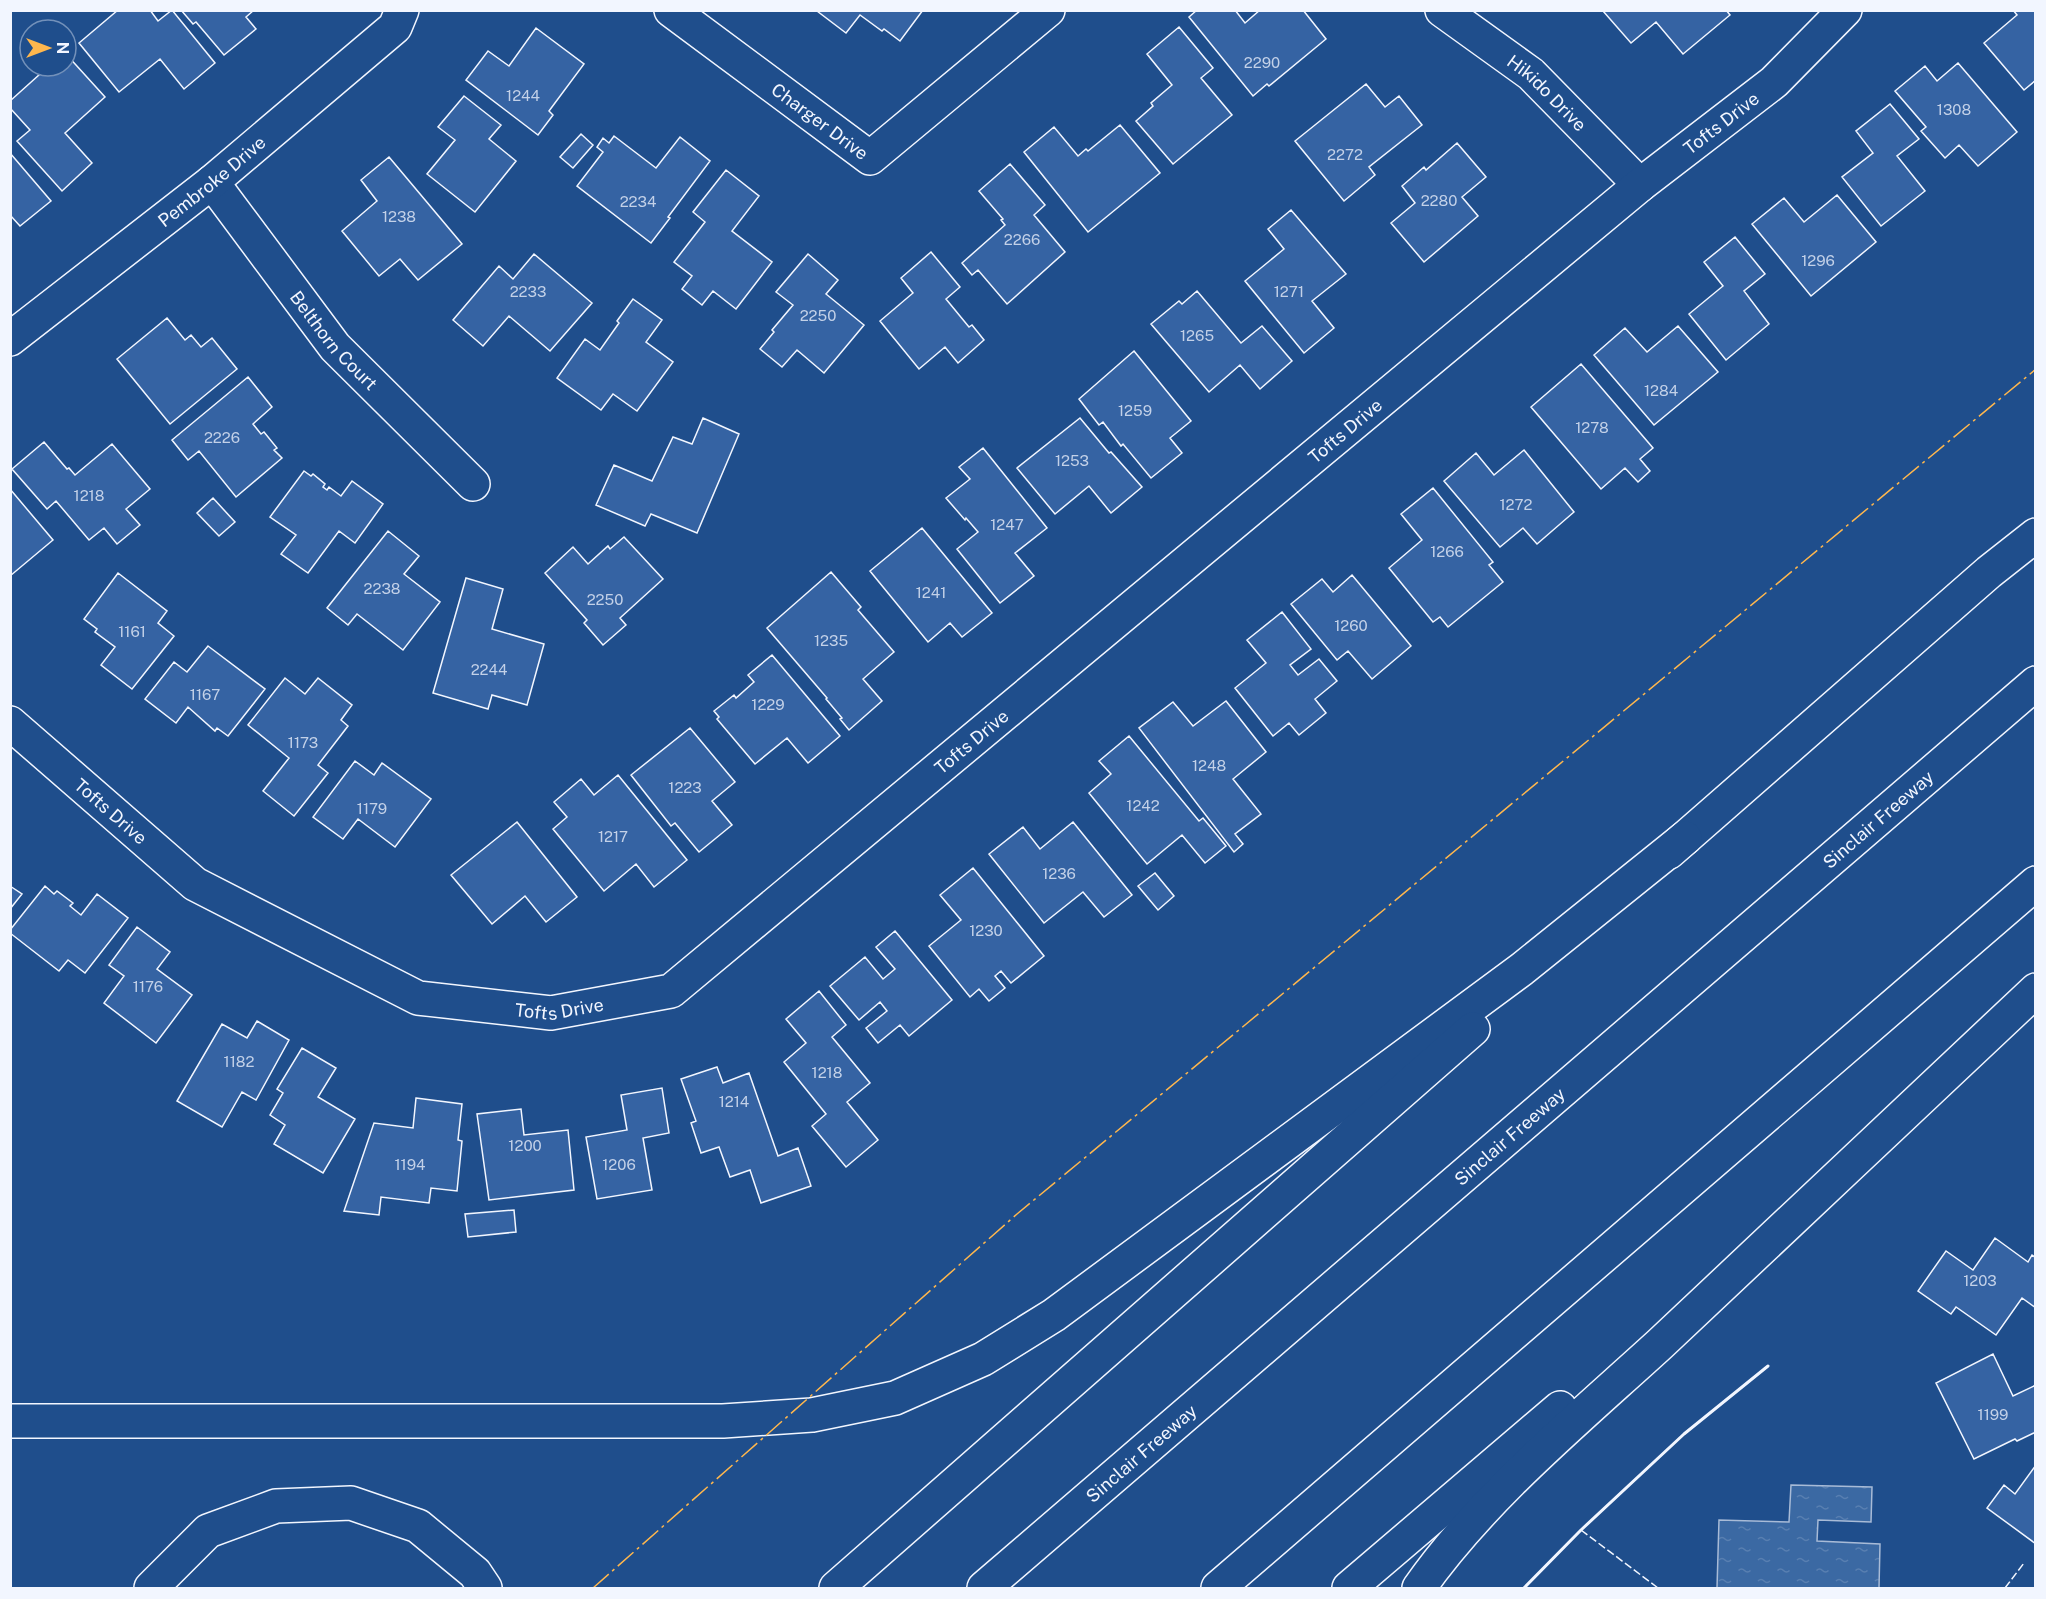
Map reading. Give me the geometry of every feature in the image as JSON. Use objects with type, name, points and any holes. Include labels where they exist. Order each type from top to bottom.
[{"type":"main road","name":"Pembroke Drive","points":[[10,339],[212,182],[395,27],[402,10]]},
{"type":"main road","name":"Charger Drive","points":[[671,10],[870,158],[1048,10]]},
{"type":"main road","name":"Hikido Drive","points":[[1442,10],[1532,74],[1640,185]]},
{"type":"main road","name":"Tofts Drive","points":[[10,723],[195,884],[418,998],[551,1013],[671,992],[1640,185],[1774,82],[1845,10]]},
{"type":"main road","name":"Belthorn Court","points":[[212,182],[335,347],[473,484]]},
{"type":"main road","points":[[836,1588],[1408,1088],[1684,838],[1989,572],[2036,535]]},
{"type":"main road","name":"Sinclair Freeway","points":[[984,1588],[2036,683]]},
{"type":"main road","points":[[10,1421],[723,1421],[812,1415],[895,1398],[983,1359],[1054,1316],[1522,969],[1684,838]]},
{"type":"main road","points":[[1218,1588],[2036,884]]},
{"type":"main road","points":[[1419,1588],[1439,1560],[1505,1488],[2036,990]]},
{"type":"main road","points":[[1349,1588],[1478,1476],[1845,1171]]},
{"type":"main road","points":[[151,1588],[208,1531],[276,1506],[351,1503],[418,1526],[476,1573],[486,1588]]},
{"type":"water","points":[[1791,1485],[1872,1487],[1871,1522],[1818,1520],[1817,1541],[1880,1544],[1879,1588],[1717,1588],[1719,1520],[1789,1522]]},
{"type":"building","points":[[118,10],[150,10],[158,21],[172,10],[215,63],[184,89],[160,59],[119,92],[79,43]]},
{"type":"building","points":[[181,10],[254,10],[246,17],[256,29],[224,55],[196,22],[193,24]]},
{"type":"building","points":[[923,10],[900,41],[860,15],[846,33],[817,11]]},
{"type":"building","points":[[1197,10],[1235,10],[1245,23],[1260,10],[1303,10],[1326,39],[1269,86],[1267,84],[1253,96],[1189,17]]},
{"type":"building","points":[[1726,10],[1730,15],[1683,54],[1656,22],[1631,43],[1603,11]]},
{"type":"building","points":[[2013,10],[2036,10],[2036,80],[2024,90],[1984,43],[2017,15]]},
{"type":"building","points":[[1179,27],[1213,68],[1201,78],[1232,115],[1173,164],[1136,121],[1153,106],[1151,103],[1172,85],[1147,54]]},
{"type":"building","points":[[536,28],[584,64],[549,111],[553,115],[538,135],[466,80],[488,51],[509,66]]},
{"type":"building","points":[[1958,63],[2017,132],[1978,166],[1959,145],[1945,158],[1921,131],[1926,127],[1895,91],[1925,66],[1937,81]]},
{"type":"building","points":[[78,67],[105,97],[65,133],[92,163],[62,191],[17,141],[30,130],[10,108],[10,101],[36,78],[78,78]]},
{"type":"building","points":[[1366,84],[1385,107],[1399,96],[1422,125],[1369,167],[1375,175],[1344,201],[1295,141]]},
{"type":"building","points":[[464,96],[501,125],[489,139],[516,161],[475,212],[427,174],[455,140],[438,127]]},
{"type":"building","points":[[1890,104],[1919,139],[1897,156],[1925,191],[1881,226],[1842,177],[1873,153],[1856,131]]},
{"type":"building","points":[[1120,125],[1160,173],[1088,232],[1024,152],[1054,127],[1078,156],[1086,149],[1088,151]]},
{"type":"building","points":[[581,134],[593,145],[573,168],[560,157]]},
{"type":"building","points":[[614,136],[656,168],[680,137],[710,161],[651,243],[577,186],[603,152],[597,147],[603,138],[609,143]]},
{"type":"building","points":[[1457,143],[1486,177],[1462,197],[1478,216],[1424,262],[1391,223],[1415,203],[1402,186],[1424,167],[1426,170]]},
{"type":"building","points":[[10,153],[51,201],[20,226],[10,215]]},
{"type":"building","points":[[389,157],[462,244],[418,280],[400,259],[379,276],[342,231],[377,201],[361,180]]},
{"type":"building","points":[[1010,164],[1045,205],[1034,215],[1065,252],[1007,304],[978,270],[972,275],[962,263],[1005,225],[1001,220],[1003,219],[979,191]]},
{"type":"building","points":[[726,170],[759,196],[732,231],[772,262],[736,309],[713,291],[702,305],[682,289],[692,276],[674,262],[705,222],[693,212]]},
{"type":"building","points":[[1837,195],[1876,242],[1811,296],[1752,224],[1784,198],[1804,222]]},
{"type":"building","points":[[1291,210],[1346,274],[1312,301],[1334,328],[1304,353],[1245,281],[1284,249],[1268,229]]},
{"type":"building","points":[[1735,237],[1765,274],[1744,291],[1769,324],[1726,360],[1689,314],[1723,286],[1704,262]]},
{"type":"building","points":[[931,252],[960,287],[946,299],[969,327],[972,325],[984,340],[958,363],[945,347],[919,369],[880,321],[913,293],[901,278]]},
{"type":"building","points":[[534,254],[592,303],[550,351],[509,316],[483,346],[453,320],[499,266],[513,279]]},
{"type":"building","points":[[808,254],[838,280],[826,294],[864,325],[824,373],[797,350],[782,367],[760,349],[774,332],[772,330],[793,305],[776,292]]},
{"type":"building","points":[[1197,291],[1241,343],[1262,326],[1292,361],[1260,389],[1240,365],[1209,392],[1151,324],[1179,301],[1182,304]]},
{"type":"building","points":[[633,299],[662,320],[646,342],[673,362],[637,411],[613,394],[601,410],[557,378],[585,339],[600,350]]},
{"type":"building","points":[[167,318],[185,340],[191,335],[201,347],[212,338],[237,369],[170,424],[117,359]]},
{"type":"building","points":[[1678,326],[1718,372],[1654,425],[1594,355],[1625,328],[1647,352]]},
{"type":"building","points":[[1134,351],[1191,421],[1170,438],[1182,453],[1151,478],[1123,444],[1121,446],[1103,422],[1099,425],[1079,399]]},
{"type":"building","points":[[1581,364],[1653,448],[1640,459],[1650,471],[1638,482],[1625,468],[1601,489],[1531,407]]},
{"type":"building","points":[[248,377],[272,407],[253,424],[261,434],[264,432],[277,448],[274,450],[282,458],[236,497],[199,451],[188,460],[172,440]]},
{"type":"building","points":[[703,418],[739,434],[697,533],[651,514],[645,526],[596,505],[614,465],[652,481],[673,437],[692,444]]},
{"type":"building","points":[[1080,418],[1109,453],[1111,452],[1142,487],[1111,513],[1089,486],[1055,514],[1017,468]]},
{"type":"building","points":[[44,442],[75,475],[112,444],[150,489],[126,509],[140,525],[117,544],[104,528],[89,540],[56,501],[47,509],[12,469]]},
{"type":"building","points":[[983,448],[1047,528],[1015,553],[1034,576],[1000,603],[957,549],[978,532],[946,498],[970,479],[959,467]]},
{"type":"building","points":[[1524,450],[1574,512],[1537,544],[1523,528],[1500,547],[1444,481],[1476,453],[1494,475]]},
{"type":"building","points":[[304,471],[311,476],[313,474],[325,484],[323,487],[327,490],[329,487],[341,496],[352,481],[383,504],[355,543],[339,531],[308,573],[281,554],[296,535],[270,517]]},
{"type":"building","points":[[1433,488],[1493,562],[1489,565],[1503,582],[1448,627],[1440,617],[1433,622],[1389,568],[1422,540],[1401,514]]},
{"type":"building","points":[[10,489],[53,540],[10,576]]},
{"type":"building","points":[[213,498],[235,522],[219,536],[197,513]]},
{"type":"building","points":[[922,528],[992,613],[962,637],[950,623],[928,642],[870,571]]},
{"type":"building","points":[[388,531],[419,556],[404,574],[440,602],[403,650],[357,614],[348,625],[327,608]]},
{"type":"building","points":[[624,537],[663,579],[620,618],[626,625],[603,645],[584,623],[587,620],[545,573],[573,547],[588,564],[608,546],[610,549]]},
{"type":"building","points":[[831,572],[861,607],[858,610],[894,652],[863,679],[882,701],[849,730],[827,698],[767,628]]},
{"type":"building","points":[[118,573],[167,611],[158,623],[174,636],[132,689],[101,665],[115,647],[95,632],[97,629],[84,619]]},
{"type":"building","points":[[1352,575],[1411,646],[1372,679],[1348,651],[1337,660],[1291,604],[1322,579],[1333,592]]},
{"type":"building","points":[[466,578],[503,589],[492,629],[544,644],[527,705],[492,695],[488,709],[433,693]]},
{"type":"building","points":[[1282,612],[1311,649],[1290,665],[1298,675],[1319,659],[1337,681],[1315,699],[1326,713],[1299,735],[1289,723],[1273,736],[1235,688],[1266,663],[1247,640]]},
{"type":"building","points":[[208,646],[265,689],[228,736],[217,728],[215,731],[188,707],[176,723],[145,699],[174,662],[187,672]]},
{"type":"building","points":[[772,655],[840,736],[808,763],[787,738],[755,764],[717,719],[719,717],[714,711],[734,695],[736,698],[754,682],[748,675]]},
{"type":"building","points":[[285,678],[305,694],[318,678],[352,705],[341,720],[348,726],[318,765],[328,773],[294,816],[263,791],[289,758],[248,725]]},
{"type":"building","points":[[1226,701],[1266,752],[1233,779],[1261,814],[1235,834],[1243,844],[1234,852],[1139,728],[1173,702],[1193,726]]},
{"type":"building","points":[[690,728],[735,782],[712,801],[732,825],[699,852],[675,823],[671,826],[631,775]]},
{"type":"building","points":[[1129,736],[1199,821],[1203,818],[1226,846],[1205,863],[1182,835],[1147,864],[1089,793],[1111,774],[1099,761]]},
{"type":"building","points":[[355,761],[374,775],[382,763],[431,799],[395,847],[358,819],[343,839],[313,817]]},
{"type":"building","points":[[618,775],[687,860],[654,887],[636,864],[604,891],[553,829],[567,817],[554,802],[581,779],[594,795]]},
{"type":"building","points":[[517,822],[577,897],[546,922],[525,896],[492,924],[451,875]]},
{"type":"building","points":[[1073,822],[1132,895],[1104,917],[1083,892],[1044,923],[989,854],[1023,827],[1040,849]]},
{"type":"building","points":[[973,868],[1044,956],[1011,983],[1001,971],[995,976],[1005,988],[989,1001],[979,989],[970,997],[929,946],[961,920],[940,895]]},
{"type":"building","points":[[1155,873],[1174,896],[1158,910],[1138,886]]},
{"type":"building","points":[[10,886],[22,894],[10,909]]},
{"type":"building","points":[[45,886],[54,894],[57,891],[73,903],[70,906],[81,915],[97,894],[128,918],[85,973],[68,960],[59,971],[10,933]]},
{"type":"building","points":[[137,927],[170,952],[157,969],[192,995],[156,1043],[104,1003],[124,976],[109,965]]},
{"type":"building","points":[[895,931],[952,1000],[909,1036],[900,1025],[878,1043],[866,1028],[887,1011],[880,1002],[859,1020],[830,986],[865,957],[883,979],[895,969],[876,947]]},
{"type":"building","points":[[819,991],[846,1025],[832,1037],[870,1083],[847,1102],[878,1140],[846,1167],[812,1126],[826,1114],[784,1062],[806,1043],[786,1019]]},
{"type":"building","points":[[257,1021],[289,1040],[256,1100],[242,1092],[222,1127],[177,1101],[222,1024],[247,1038]]},
{"type":"building","points":[[302,1048],[336,1068],[318,1097],[355,1119],[323,1173],[274,1144],[285,1125],[270,1115],[283,1093],[277,1089]]},
{"type":"building","points":[[717,1067],[723,1083],[749,1073],[778,1156],[798,1148],[811,1186],[761,1203],[750,1170],[730,1177],[719,1147],[701,1153],[691,1123],[696,1121],[681,1079]]},
{"type":"building","points":[[662,1088],[669,1133],[643,1138],[652,1190],[597,1199],[586,1137],[627,1130],[621,1095]]},
{"type":"building","points":[[416,1098],[462,1104],[458,1140],[462,1141],[457,1191],[431,1188],[429,1203],[381,1197],[379,1215],[344,1211],[374,1123],[413,1128]]},
{"type":"building","points":[[521,1109],[524,1135],[568,1130],[574,1190],[489,1200],[477,1114]]},
{"type":"building","points":[[514,1210],[516,1232],[468,1237],[465,1214]]},
{"type":"building","points":[[1995,1238],[2028,1262],[2032,1255],[2036,1258],[2036,1308],[2022,1298],[1996,1335],[1956,1307],[1951,1314],[1918,1291],[1946,1251],[1973,1270]]},
{"type":"building","points":[[1993,1354],[2013,1396],[2036,1385],[2036,1432],[2017,1441],[2015,1439],[1974,1459],[1936,1383]]},
{"type":"building","points":[[2036,1465],[2036,1544],[1987,1508],[2004,1485],[2015,1494]]},
{"type":"fence","points":[[1581,1530],[1658,1588]]},
{"type":"fence","points":[[2005,1588],[2024,1563]]},
{"type":"wall","points":[[1524,1588],[1581,1530],[1684,1434],[1768,1366]]},
{"type":"power","points":[[593,1588],[1017,1214],[2036,369]]}]
